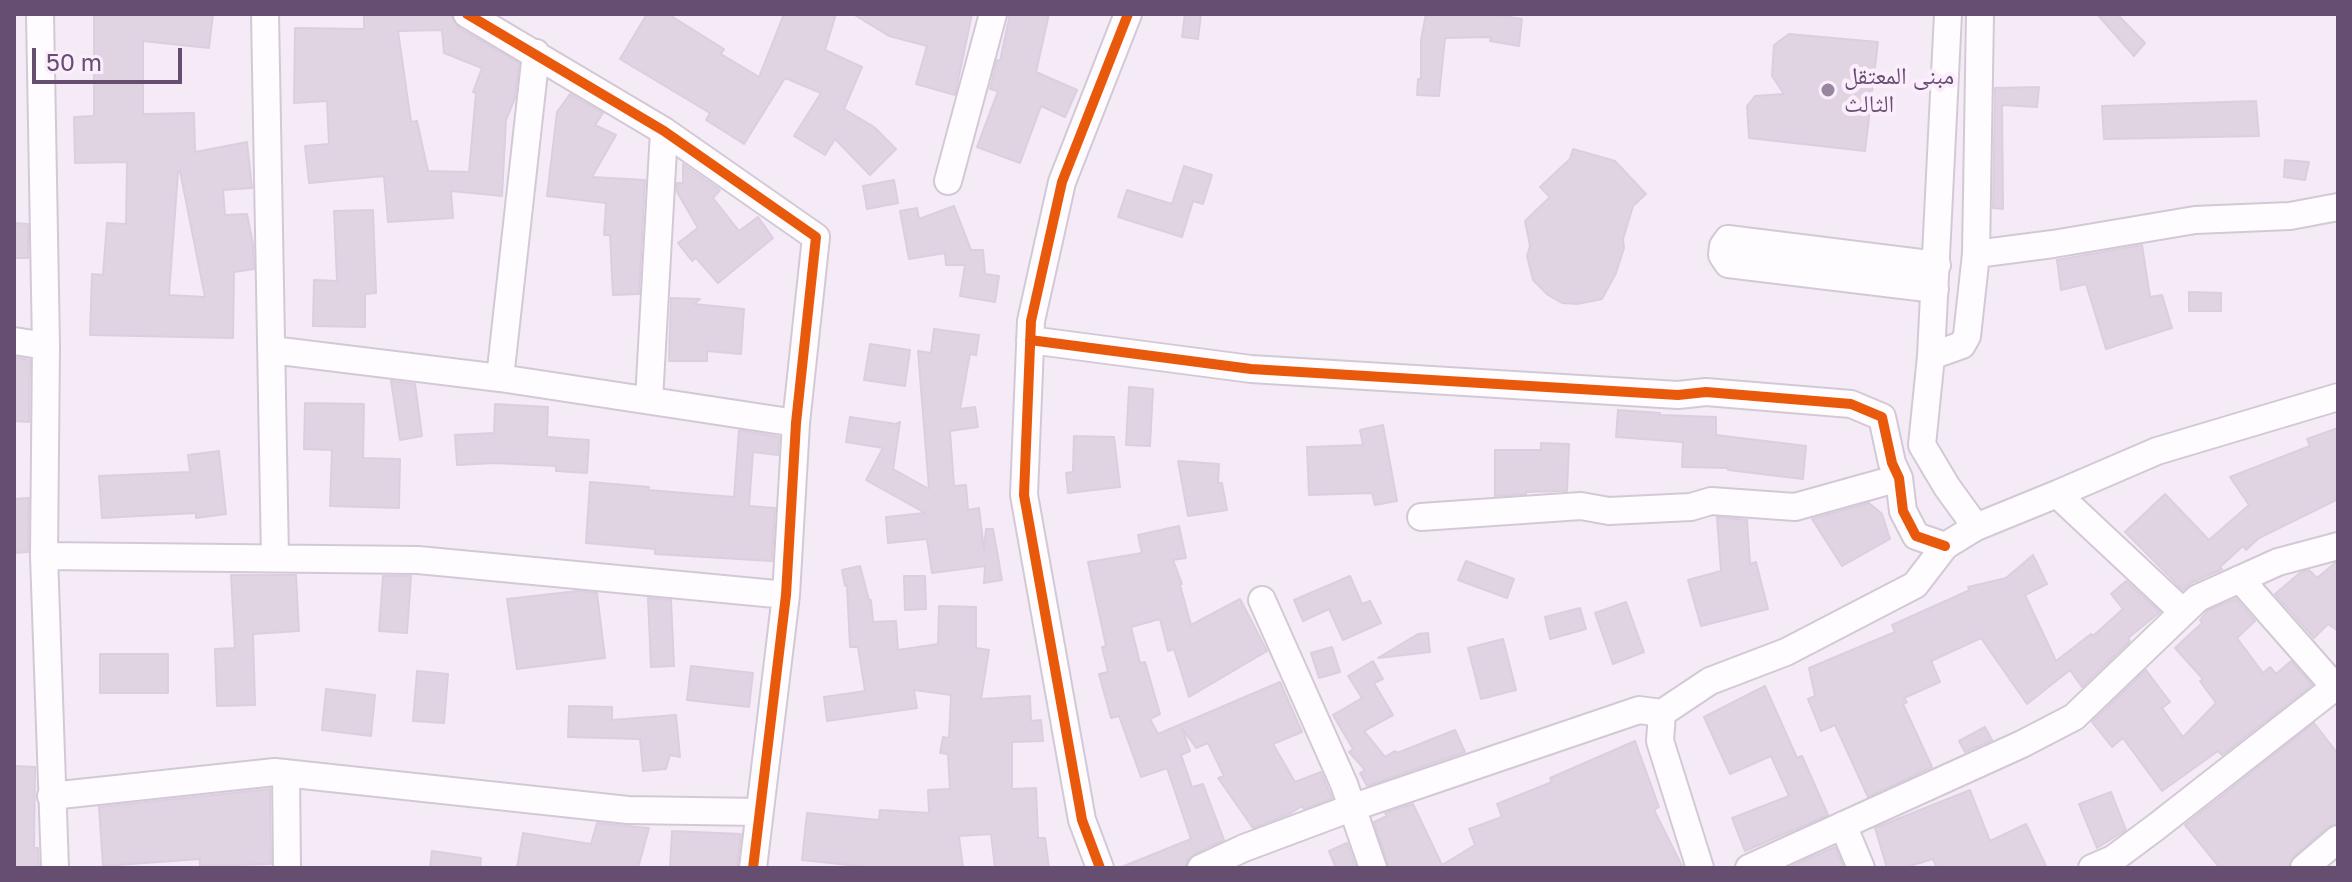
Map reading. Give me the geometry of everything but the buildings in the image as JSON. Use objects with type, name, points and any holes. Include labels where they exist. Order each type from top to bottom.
[{"type":"street","points":[[40,14],[46,346],[44,556],[55,868]]},
{"type":"street","points":[[265,14],[275,558]]},
{"type":"street","points":[[467,14],[664,131],[816,237],[796,423],[786,595],[753,868]]},
{"type":"street","points":[[948,181],[993,14]]},
{"type":"street","points":[[1100,868],[1082,820],[1024,495],[1031,321],[1062,182],[1128,14]]},
{"type":"street","points":[[1948,14],[1936,277],[1922,445],[1976,527]]},
{"type":"street","points":[[1931,356],[1962,345],[1967,336],[1976,254],[1980,14]]},
{"type":"street","points":[[500,378],[536,53]]},
{"type":"street","points":[[649,400],[664,131]]},
{"type":"street","points":[[1976,254],[2195,220],[2290,216],[2338,207]]},
{"type":"street","points":[[1728,239],[1936,277],[1728,264],[1722,255],[1723,246],[1728,239]]},
{"type":"street","points":[[1030,340],[1251,369],[1678,395],[1706,392],[1851,404],[1882,417],[1892,463],[1899,478],[1903,511],[1916,536],[1945,546]]},
{"type":"street","points":[[14,341],[46,346]]},
{"type":"street","points":[[272,350],[500,378],[796,423]]},
{"type":"street","points":[[1201,868],[1244,848],[1351,808],[1639,710],[1662,713],[1710,681],[1786,652],[1915,585],[1945,546],[1976,527],[2157,451],[2338,397]]},
{"type":"street","points":[[1421,517],[1581,506],[1609,511],[1678,508],[1711,501],[1795,507],[1899,478]]},
{"type":"street","points":[[2057,494],[2183,612]]},
{"type":"street","points":[[1749,868],[2022,744],[2074,717],[2198,598],[2278,562],[2338,546]]},
{"type":"street","points":[[44,556],[418,560],[786,595]]},
{"type":"street","points":[[2092,868],[2113,859],[2336,688],[2240,579]]},
{"type":"street","points":[[1262,600],[1344,784],[1373,868]]},
{"type":"street","points":[[1662,713],[1660,741],[1700,868]]},
{"type":"street","points":[[51,796],[275,772],[628,810],[759,812]]},
{"type":"street","points":[[286,773],[287,868]]},
{"type":"street","points":[[1843,825],[1861,868]]},
{"type":"cycle path","points":[[467,14],[664,131],[816,237],[796,423],[786,595],[753,868]]},
{"type":"cycle path","points":[[1100,868],[1082,820],[1024,495],[1031,321],[1062,182],[1128,14]]},
{"type":"cycle path","points":[[1030,340],[1251,369],[1678,395],[1706,392],[1851,404],[1882,417],[1892,463],[1899,478],[1903,511],[1916,536],[1945,546]]},
{"type":"place","name":"مبنى المعتقل الثالث","points":[[1828,90]]}]
